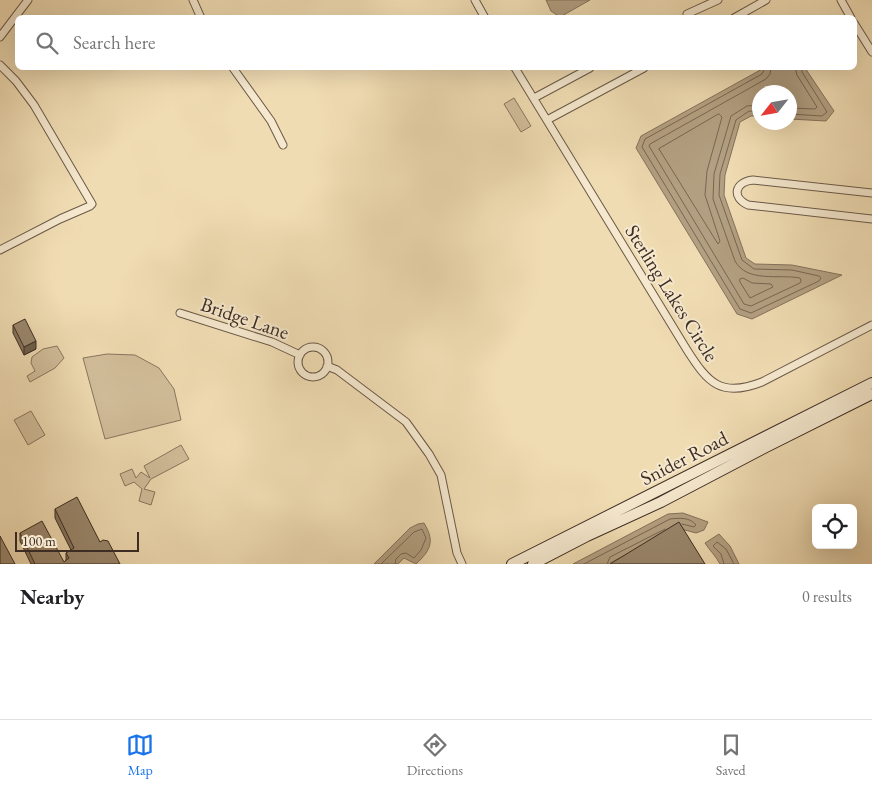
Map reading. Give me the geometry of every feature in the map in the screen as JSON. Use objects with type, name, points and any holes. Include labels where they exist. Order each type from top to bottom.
[{"type":"street","points":[[17,15],[28,0]]},
{"type":"street","points":[[192,0],[200,15]]},
{"type":"street","points":[[474,0],[483,15]]},
{"type":"street","points":[[686,15],[710,0]]},
{"type":"street","points":[[686,15],[718,0]]},
{"type":"street","points":[[739,15],[766,0]]},
{"type":"street","points":[[841,0],[849,15]]},
{"type":"street","points":[[0,37],[15,17]]},
{"type":"street","points":[[857,28],[872,52]]},
{"type":"street","points":[[0,65],[16,80],[34,105],[92,204],[0,250]]},
{"type":"street","points":[[234,70],[271,121],[283,145]]},
{"type":"street","name":"Sterling Lakes Circle","points":[[516,70],[700,371],[714,383],[732,389],[750,387],[872,325]]},
{"type":"street","points":[[534,98],[586,70]]},
{"type":"street","points":[[547,120],[640,70]]},
{"type":"street","points":[[872,193],[753,180],[740,184],[737,190],[738,197],[748,205],[872,219]]},
{"type":"street","name":"Bridge Lane","points":[[180,313],[272,342],[300,355]]},
{"type":"street","name":"Bridge Lane","points":[[308,348],[318,348],[328,360],[327,366],[319,376],[307,376],[298,364],[300,355],[308,348]]},
{"type":"street","name":"Bridge Lane","points":[[327,366],[337,370],[406,422],[429,454],[441,475],[457,553],[462,564]]},
{"type":"street","name":"Snider Road","points":[[512,564],[872,383]]},
{"type":"street","name":"Snider Road","points":[[533,564],[587,536],[661,502],[872,394]]},
{"type":"shaded area","points":[[514,98],[531,126],[521,132],[504,104]]},
{"type":"shaded area","points":[[57,346],[64,358],[55,368],[30,382],[27,376],[35,371],[31,363],[32,357],[43,349]]},
{"type":"shaded area","points":[[107,354],[135,355],[159,368],[174,389],[181,420],[105,439],[83,358]]},
{"type":"shaded area","points":[[31,411],[45,435],[28,445],[14,420]]},
{"type":"shaded area","points":[[181,445],[189,459],[151,479],[144,489],[155,492],[151,505],[139,501],[142,489],[134,482],[125,486],[120,474],[132,469],[136,478],[141,472],[150,478],[144,466]]},
{"type":"water","points":[[546,0],[590,0],[564,15],[557,15],[551,11]]},
{"type":"water","points":[[760,70],[806,70],[834,111],[826,121],[797,119],[797,85],[752,85],[752,116],[740,122],[725,175],[724,195],[746,258],[755,264],[792,265],[842,275],[752,319],[737,314],[636,148],[641,136]]},
{"type":"water","points":[[683,513],[708,522],[704,530],[696,533],[681,529],[672,531],[608,564],[573,564],[668,514]]},
{"type":"water","points":[[424,523],[430,535],[430,545],[416,564],[404,558],[398,564],[374,564],[410,528]]},
{"type":"water","points":[[719,534],[730,546],[739,564],[720,564],[705,543]]},
{"type":"building","points":[[25,319],[36,341],[24,347],[13,325]]},
{"type":"building","points":[[77,497],[100,542],[103,540],[108,541],[120,564],[35,564],[20,533],[42,521],[64,562],[69,558],[66,553],[74,548],[55,509]]},
{"type":"building","points":[[679,522],[705,564],[610,564]]},
{"type":"building","points":[[0,536],[15,564],[0,564]]}]
